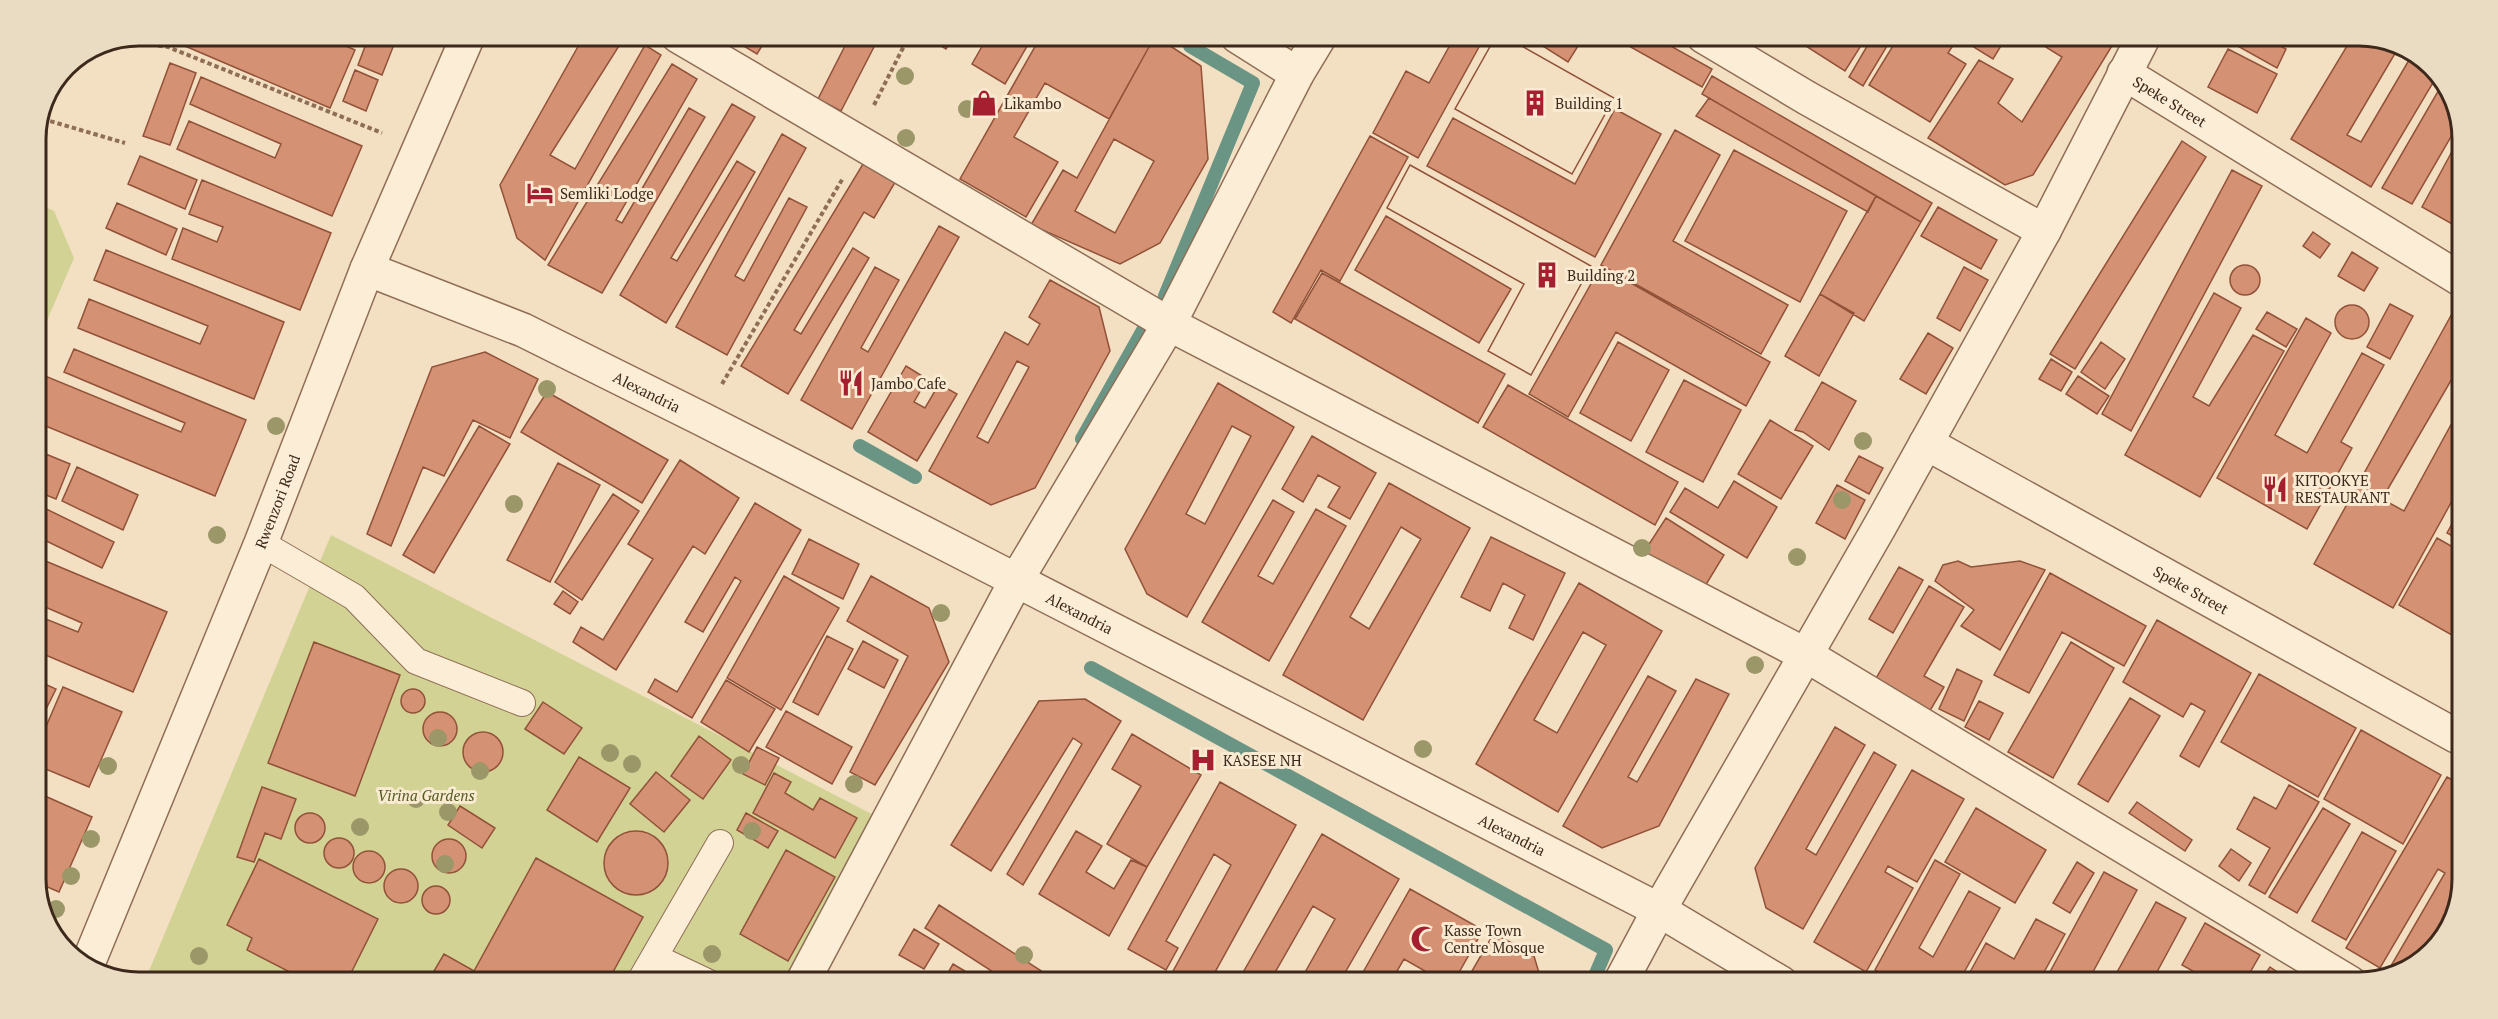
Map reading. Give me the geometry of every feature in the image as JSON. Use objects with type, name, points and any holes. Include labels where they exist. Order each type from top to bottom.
[{"type":"street","name":"Rwenzori Road","points":[[90,958],[261,543],[367,269],[463,47]]},
{"type":"street","points":[[697,47],[1169,324],[1806,655],[2332,972]]},
{"type":"street","points":[[1254,47],[1297,74]]},
{"type":"street","points":[[808,972],[1017,579],[1169,324],[1297,74],[1313,47]]},
{"type":"street","points":[[1721,47],[1807,98],[2044,231]]},
{"type":"street","points":[[1626,972],[2044,231],[2138,47]]},
{"type":"street","name":"Speke Street","points":[[2124,73],[2451,274]]},
{"type":"street","name":"Alexandria","points":[[367,269],[523,330],[702,418],[1659,910],[1763,972]]},
{"type":"street","name":"Speke Street","points":[[1926,443],[2452,734]]},
{"type":"lane","points":[[261,543],[354,597],[416,661],[522,703]]},
{"type":"lane","points":[[645,972],[720,843]]},
{"type":"lane","points":[[654,957],[686,972]]},
{"type":"path","points":[[168,47],[421,148]]},
{"type":"path","points":[[702,418],[859,143],[904,47]]},
{"type":"path","points":[[48,121],[125,143]]},
{"type":"green space","points":[[47,208],[54,211],[74,258],[47,321]]},
{"type":"green space","name":"Virina Gardens","points":[[331,535],[893,825],[805,972],[149,972]]},
{"type":"building","points":[[187,47],[348,47],[355,50],[330,108]]},
{"type":"building","points":[[365,47],[393,47],[382,75],[358,65]]},
{"type":"building","points":[[578,47],[618,47],[550,155],[575,169],[644,47],[648,47],[661,55],[545,260],[517,238],[500,185]]},
{"type":"building","points":[[745,47],[761,47],[757,54]]},
{"type":"building","points":[[844,47],[874,47],[841,111],[818,99]]},
{"type":"building","points":[[982,47],[1027,47],[1005,84],[972,64]]},
{"type":"building","points":[[1035,47],[1149,47],[1109,119],[1045,83],[1014,137],[1058,162],[1026,217],[960,179]]},
{"type":"building","points":[[1149,47],[1172,47],[1201,66],[1208,159],[1160,243],[1120,264],[1031,225],[1063,170],[1077,178]],"holes":[[[1114,139],[1154,161],[1115,233],[1075,211]]]},
{"type":"building","points":[[1449,47],[1479,47],[1418,158],[1373,133],[1406,71],[1429,83]]},
{"type":"building","name":"Building 1","points":[[1490,47],[1524,47],[1614,98],[1572,174],[1455,109]]},
{"type":"building","name":"Building 1","points":[[1490,47],[1524,47],[1614,98],[1572,174],[1455,109]]},
{"type":"building","points":[[1544,47],[1577,47],[1568,62]]},
{"type":"building","points":[[1631,47],[1673,47],[1712,69],[1702,87]]},
{"type":"building","points":[[1807,47],[1860,47],[1845,71]]},
{"type":"building","points":[[1867,47],[1886,47],[1863,86],[1849,77]]},
{"type":"building","points":[[1892,47],[1952,47],[1948,53],[1966,64],[1930,122],[1869,85]]},
{"type":"building","points":[[1974,47],[2000,47],[1993,59]]},
{"type":"building","points":[[2046,47],[2111,47],[2033,175],[2005,185],[1928,138],[1979,60],[2013,79],[1998,103],[2022,122],[2062,57]]},
{"type":"building","points":[[2239,47],[2282,47],[2286,49],[2277,68]]},
{"type":"building","points":[[2346,47],[2377,48],[2395,54],[2347,135],[2361,142],[2408,61],[2432,84],[2371,187],[2291,139]]},
{"type":"building","points":[[2228,49],[2277,74],[2257,113],[2208,87]]},
{"type":"building","points":[[170,63],[196,73],[170,145],[143,136]]},
{"type":"building","points":[[672,64],[697,79],[616,220],[622,223],[689,108],[705,117],[602,293],[548,265]]},
{"type":"building","points":[[355,70],[378,80],[366,111],[343,101]]},
{"type":"building","points":[[1712,76],[1932,203],[1921,222],[1702,94]]},
{"type":"building","points":[[201,77],[362,146],[332,216],[177,149],[189,121],[275,158],[281,144],[190,104]]},
{"type":"building","points":[[2438,92],[2447,109],[2451,137],[2412,204],[2382,188]]},
{"type":"building","points":[[1709,98],[1876,196],[1868,212],[1696,116]]},
{"type":"building","points":[[732,104],[755,117],[671,258],[677,261],[737,161],[755,172],[666,323],[620,295]]},
{"type":"building","points":[[1615,109],[1661,134],[1595,257],[1427,166],[1453,118],[1575,184]]},
{"type":"building","points":[[1675,130],[1720,155],[1673,241],[1788,305],[1761,354],[1601,265]]},
{"type":"building","points":[[782,134],[806,148],[735,276],[744,281],[789,198],[807,207],[727,355],[676,327]]},
{"type":"building","points":[[1370,136],[1408,157],[1340,281],[1321,270],[1291,323],[1273,312]]},
{"type":"building","points":[[2182,141],[2206,157],[2075,369],[2050,354]]},
{"type":"building","points":[[1734,150],[1847,211],[1800,302],[1685,241]]},
{"type":"building","points":[[2451,153],[2451,223],[2422,207]]},
{"type":"building","points":[[140,156],[197,180],[185,209],[128,184]]},
{"type":"building","points":[[866,159],[897,179],[874,218],[864,212],[794,330],[801,334],[853,248],[869,258],[788,394],[741,366]]},
{"type":"building","name":"Building 2","points":[[1410,165],[1591,266],[1531,375],[1488,351],[1524,284],[1387,208]]},
{"type":"building","name":"Building 2","points":[[1410,165],[1591,266],[1531,375],[1488,351],[1524,284],[1387,208]]},
{"type":"building","points":[[2232,170],[2262,186],[2131,431],[2102,414]]},
{"type":"building","points":[[202,180],[331,233],[300,310],[172,259],[183,228],[217,242],[223,227],[189,214]]},
{"type":"building","points":[[1876,196],[1921,222],[1864,321],[1820,294]]},
{"type":"building","points":[[117,203],[177,229],[166,255],[106,228]]},
{"type":"building","points":[[1938,207],[1997,240],[1981,269],[1921,236]]},
{"type":"building","points":[[1386,216],[1511,289],[1479,343],[1355,270]]},
{"type":"building","points":[[939,226],[959,237],[852,429],[801,400],[875,267],[899,280],[861,348],[868,352]]},
{"type":"building","points":[[2313,232],[2330,244],[2320,258],[2303,246]]},
{"type":"building","points":[[106,250],[284,322],[254,399],[78,328],[89,299],[200,344],[208,326],[94,280]]},
{"type":"building","points":[[2352,252],[2378,268],[2364,291],[2338,276]]},
{"type":"building","points":[[2245,265],[2251,266],[2259,274],[2259,286],[2251,294],[2245,295],[2239,294],[2231,286],[2230,280],[2231,274],[2239,266]]},
{"type":"building","points":[[1601,266],[1770,362],[1746,406],[1616,332],[1568,417],[1529,394]]},
{"type":"building","points":[[1964,267],[1988,280],[1960,331],[1937,318]]},
{"type":"building","points":[[1322,273],[1505,374],[1478,423],[1295,319]]},
{"type":"building","points":[[1050,280],[1099,307],[1110,351],[1035,488],[991,505],[929,471],[1005,332],[1028,345],[1040,324],[1029,317]],"holes":[[[1017,361],[1029,367],[988,443],[977,437]]]},
{"type":"building","points":[[2214,293],[2241,308],[2193,397],[2209,406],[2253,335],[2284,351],[2200,497],[2125,455]]},
{"type":"building","points":[[1820,294],[1854,313],[1819,376],[1785,356]]},
{"type":"building","points":[[2390,304],[2413,316],[2390,359],[2367,347]]},
{"type":"building","points":[[2352,305],[2364,310],[2369,322],[2364,334],[2352,339],[2340,334],[2335,322],[2340,310]]},
{"type":"building","points":[[2267,312],[2297,329],[2286,347],[2256,329]]},
{"type":"building","points":[[2451,315],[2451,380],[2382,499],[2404,511],[2451,424],[2451,502],[2393,608],[2314,564]]},
{"type":"building","points":[[2306,318],[2331,333],[2275,435],[2307,453],[2362,353],[2384,365],[2341,442],[2352,448],[2307,529],[2217,478]]},
{"type":"building","points":[[1928,333],[1953,348],[1926,394],[1900,379]]},
{"type":"building","points":[[1618,342],[1669,370],[1631,441],[1580,413]]},
{"type":"building","points":[[2101,342],[2125,359],[2105,389],[2081,372]]},
{"type":"building","points":[[74,349],[246,420],[215,496],[47,427],[47,377],[181,432],[185,423],[64,372]]},
{"type":"building","points":[[485,352],[538,379],[510,438],[473,420],[444,476],[423,467],[391,546],[367,534],[432,367]]},
{"type":"building","points":[[2051,359],[2072,372],[2061,391],[2039,379]]},
{"type":"building","points":[[906,366],[927,379],[914,402],[925,408],[939,384],[957,394],[917,461],[868,432]]},
{"type":"building","points":[[2078,376],[2109,396],[2097,414],[2066,394]]},
{"type":"building","points":[[1684,380],[1741,410],[1703,482],[1646,452]]},
{"type":"building","points":[[1822,382],[1856,401],[1829,450],[1803,432],[1795,430]]},
{"type":"building","points":[[1218,383],[1294,427],[1187,617],[1147,594],[1125,549]],"holes":[[[1232,426],[1251,436],[1205,524],[1186,514]]]},
{"type":"building","points":[[1508,385],[1678,482],[1655,525],[1483,427]]},
{"type":"building","points":[[547,392],[668,460],[642,503],[521,432]]},
{"type":"building","points":[[1770,420],[1813,446],[1781,499],[1738,474]]},
{"type":"building","points":[[479,426],[510,444],[434,573],[403,555]]},
{"type":"building","points":[[1312,436],[1376,473],[1350,519],[1328,507],[1340,487],[1318,475],[1303,502],[1282,489]]},
{"type":"building","points":[[47,455],[70,464],[56,499],[47,495]]},
{"type":"building","points":[[1859,456],[1883,468],[1869,494],[1845,481]]},
{"type":"building","points":[[680,460],[739,498],[705,554],[693,546],[616,670],[573,642],[581,627],[603,640],[653,559],[628,544]]},
{"type":"building","points":[[558,463],[600,485],[550,582],[507,560]]},
{"type":"building","points":[[77,467],[138,495],[123,530],[62,501]]},
{"type":"building","points":[[1734,481],[1777,507],[1747,558],[1670,512],[1685,488],[1718,508]]},
{"type":"building","points":[[1389,483],[1470,528],[1363,720],[1283,675]],"holes":[[[1401,527],[1421,539],[1369,629],[1350,617]]]},
{"type":"building","points":[[1837,485],[1865,500],[1845,539],[1816,523]]},
{"type":"building","points":[[613,494],[639,511],[582,600],[555,582]]},
{"type":"building","points":[[1273,500],[1294,512],[1258,576],[1273,584],[1316,509],[1346,526],[1269,661],[1202,622]]},
{"type":"building","points":[[755,503],[801,530],[692,718],[648,692],[655,679],[677,692],[741,581],[735,577],[703,632],[685,622]]},
{"type":"building","points":[[47,509],[114,542],[102,568],[47,541]]},
{"type":"building","points":[[1666,518],[1724,555],[1699,596],[1640,558]]},
{"type":"building","points":[[2452,525],[2452,535],[2447,533]]},
{"type":"building","points":[[1491,537],[1565,573],[1533,640],[1509,628],[1525,595],[1503,583],[1490,611],[1461,597]]},
{"type":"building","points":[[2437,538],[2452,546],[2452,635],[2399,605]]},
{"type":"building","points":[[809,539],[859,564],[843,599],[792,574]]},
{"type":"building","points":[[1958,561],[1971,567],[2020,561],[2045,570],[2000,650],[1961,626],[1974,610],[1935,581],[1943,565]]},
{"type":"building","points":[[47,562],[167,612],[133,692],[47,656],[47,619],[78,632],[82,623],[47,608]]},
{"type":"building","points":[[1899,567],[1923,580],[1893,633],[1869,619]]},
{"type":"building","points":[[2050,573],[2146,626],[2124,666],[2062,632],[2029,693],[1994,675]]},
{"type":"building","points":[[784,576],[839,608],[781,710],[727,678]]},
{"type":"building","points":[[871,576],[929,608],[949,662],[875,785],[850,772],[908,656],[847,621]]},
{"type":"building","points":[[1579,583],[1662,631],[1558,812],[1476,764]],"holes":[[[1583,632],[1606,645],[1557,733],[1534,720]]]},
{"type":"building","points":[[1929,586],[1964,607],[1924,676],[1944,687],[1928,714],[1874,682]]},
{"type":"building","points":[[563,591],[578,602],[570,614],[554,604]]},
{"type":"building","points":[[2157,620],[2251,673],[2199,767],[2180,756],[2205,711],[2191,703],[2183,717],[2123,682]]},
{"type":"building","points":[[827,636],[853,649],[818,715],[793,702]]},
{"type":"building","points":[[863,641],[898,660],[884,688],[848,669]]},
{"type":"building","points":[[314,642],[400,675],[355,796],[268,763]]},
{"type":"building","points":[[2071,642],[2114,668],[2053,778],[2008,752]]},
{"type":"building","points":[[1957,669],[1982,681],[1964,721],[1939,709]]},
{"type":"building","points":[[2259,674],[2356,728],[2318,797],[2221,742]]},
{"type":"building","points":[[1648,676],[1676,691],[1628,777],[1637,782],[1696,679],[1729,694],[1659,826],[1602,848],[1563,826]]},
{"type":"building","points":[[726,680],[775,709],[749,752],[701,722]]},
{"type":"building","points":[[47,685],[56,689],[47,707]]},
{"type":"building","points":[[63,687],[122,712],[89,787],[47,770],[47,724]]},
{"type":"building","points":[[413,689],[421,693],[425,701],[421,709],[413,713],[405,709],[401,701],[405,693]]},
{"type":"building","points":[[2130,698],[2160,716],[2108,802],[2078,784]]},
{"type":"building","points":[[1085,699],[1121,721],[1023,885],[1007,874],[1082,744],[1073,738],[991,871],[951,845],[1039,701]]},
{"type":"building","points":[[1979,701],[2003,713],[1989,740],[1965,727]]},
{"type":"building","points":[[543,702],[582,728],[564,754],[525,729]]},
{"type":"building","points":[[786,711],[852,747],[832,784],[766,747]]},
{"type":"building","points":[[440,712],[452,717],[457,729],[452,741],[440,746],[428,741],[423,729],[428,717]]},
{"type":"building","points":[[1835,727],[1865,745],[1806,849],[1816,855],[1874,752],[1896,765],[1803,929],[1766,908],[1755,868]]},
{"type":"building","points":[[2361,730],[2441,775],[2403,844],[2324,799]]},
{"type":"building","points":[[483,732],[497,738],[503,752],[497,766],[483,772],[469,766],[463,752],[469,738]]},
{"type":"building","points":[[1132,734],[1201,775],[1147,867],[1107,844],[1141,786],[1112,769]]},
{"type":"building","points":[[699,736],[731,760],[703,799],[671,776]]},
{"type":"building","points":[[757,747],[779,758],[765,785],[743,774]]},
{"type":"building","points":[[579,757],[630,788],[597,842],[547,810]]},
{"type":"building","points":[[1912,770],[1964,799],[1917,882],[1888,866],[1885,872],[1913,888],[1866,972],[1814,942]]},
{"type":"building","points":[[656,772],[690,800],[664,832],[630,804]]},
{"type":"building","points":[[774,773],[791,782],[785,793],[813,810],[820,798],[857,818],[835,858],[753,813]]},
{"type":"building","points":[[2447,777],[2452,780],[2451,892],[2447,910],[2436,931],[2429,941],[2415,953],[2390,968],[2445,873],[2438,869],[2380,968],[2346,948]]},
{"type":"building","points":[[1220,782],[1296,825],[1215,972],[1173,972],[1231,865],[1214,854],[1166,941],[1178,948],[1166,970],[1128,949]]},
{"type":"building","points":[[2289,785],[2319,802],[2265,894],[2249,885],[2270,848],[2237,829],[2254,797],[2276,809]]},
{"type":"building","points":[[262,787],[296,799],[281,839],[265,833],[254,862],[237,857]]},
{"type":"building","points":[[47,797],[92,817],[59,892],[47,887]]},
{"type":"building","points":[[2137,802],[2192,840],[2185,851],[2129,813]]},
{"type":"building","points":[[460,806],[495,828],[482,848],[448,825]]},
{"type":"building","points":[[1976,808],[2046,850],[2015,903],[1945,862]]},
{"type":"building","points":[[2323,808],[2350,824],[2297,913],[2269,897]]},
{"type":"building","points":[[310,813],[320,818],[325,828],[320,838],[310,843],[300,838],[295,828],[300,818]]},
{"type":"building","points":[[746,813],[778,831],[768,848],[737,830]]},
{"type":"building","points":[[636,831],[654,837],[662,845],[668,863],[662,881],[654,889],[636,895],[618,889],[610,881],[604,863],[610,845],[618,837]]},
{"type":"building","points":[[1076,831],[1102,846],[1086,872],[1114,889],[1131,860],[1147,867],[1109,936],[1039,894]]},
{"type":"building","points":[[2362,832],[2396,851],[2346,940],[2312,921]]},
{"type":"building","points":[[1322,834],[1399,879],[1345,972],[1305,972],[1335,919],[1313,906],[1275,972],[1243,972]]},
{"type":"building","points":[[339,838],[350,842],[354,853],[350,864],[339,868],[328,864],[324,853],[328,842]]},
{"type":"building","points":[[449,839],[461,844],[466,856],[461,868],[449,873],[437,868],[432,856],[437,844]]},
{"type":"building","points":[[2231,849],[2251,863],[2239,881],[2219,866]]},
{"type":"building","points":[[786,850],[835,877],[788,961],[740,934]]},
{"type":"building","points":[[369,851],[381,855],[385,867],[381,879],[369,883],[357,879],[353,867],[357,855]]},
{"type":"building","points":[[536,858],[643,917],[613,972],[433,972],[444,954],[474,971]]},
{"type":"building","points":[[259,859],[378,919],[352,972],[290,972],[247,950],[252,938],[227,925]]},
{"type":"building","points":[[1935,860],[1960,874],[1919,948],[1933,957],[1969,891],[2000,908],[1964,972],[1879,972],[1875,970]]},
{"type":"building","points":[[2077,862],[2094,873],[2070,913],[2053,903]]},
{"type":"building","points":[[401,869],[413,874],[418,886],[413,898],[401,903],[389,898],[384,886],[389,874]]},
{"type":"building","points":[[2104,872],[2137,890],[2093,972],[2050,972]]},
{"type":"building","points":[[436,886],[446,890],[450,900],[446,910],[436,914],[426,910],[422,900],[426,890]]},
{"type":"building","points":[[1410,889],[1483,930],[1459,972],[1424,972],[1404,959],[1396,972],[1363,972]]},
{"type":"building","points":[[2156,902],[2186,918],[2157,972],[2117,972]]},
{"type":"building","points":[[939,905],[1043,972],[993,972],[925,928]]},
{"type":"building","points":[[2036,919],[2065,934],[2044,972],[1970,972],[1986,943],[2014,959]]},
{"type":"building","points":[[2205,923],[2260,955],[2250,972],[2194,972],[2182,965]]},
{"type":"building","points":[[914,929],[939,944],[924,969],[899,955]]},
{"type":"building","points":[[1494,933],[1534,956],[1539,972],[1471,972]]},
{"type":"building","points":[[953,964],[966,972],[948,972]]},
{"type":"building","points":[[2270,967],[2278,972],[2267,972]]},
{"type":"waterway","points":[[1165,296],[1253,83],[1192,47]]},
{"type":"waterway","points":[[1082,439],[1146,325]]},
{"type":"waterway","points":[[860,446],[915,477]]},
{"type":"waterway","points":[[1091,668],[1606,950],[1597,972]]},
{"type":"place","name":"Likambo","points":[[984,103]]},
{"type":"place","name":"Building 1","points":[[1535,103]]},
{"type":"place","name":"Semliki Lodge","points":[[540,193]]},
{"type":"place","name":"Building 2","points":[[1547,275]]},
{"type":"place","name":"Jambo Cafe","points":[[851,383]]},
{"type":"place","name":"KITOOKYE RESTAURANT","points":[[2275,489]]},
{"type":"place","name":"KASESE NH","points":[[1203,760]]},
{"type":"place","name":"Kasse Town Centre Mosque","points":[[1424,939]]}]
